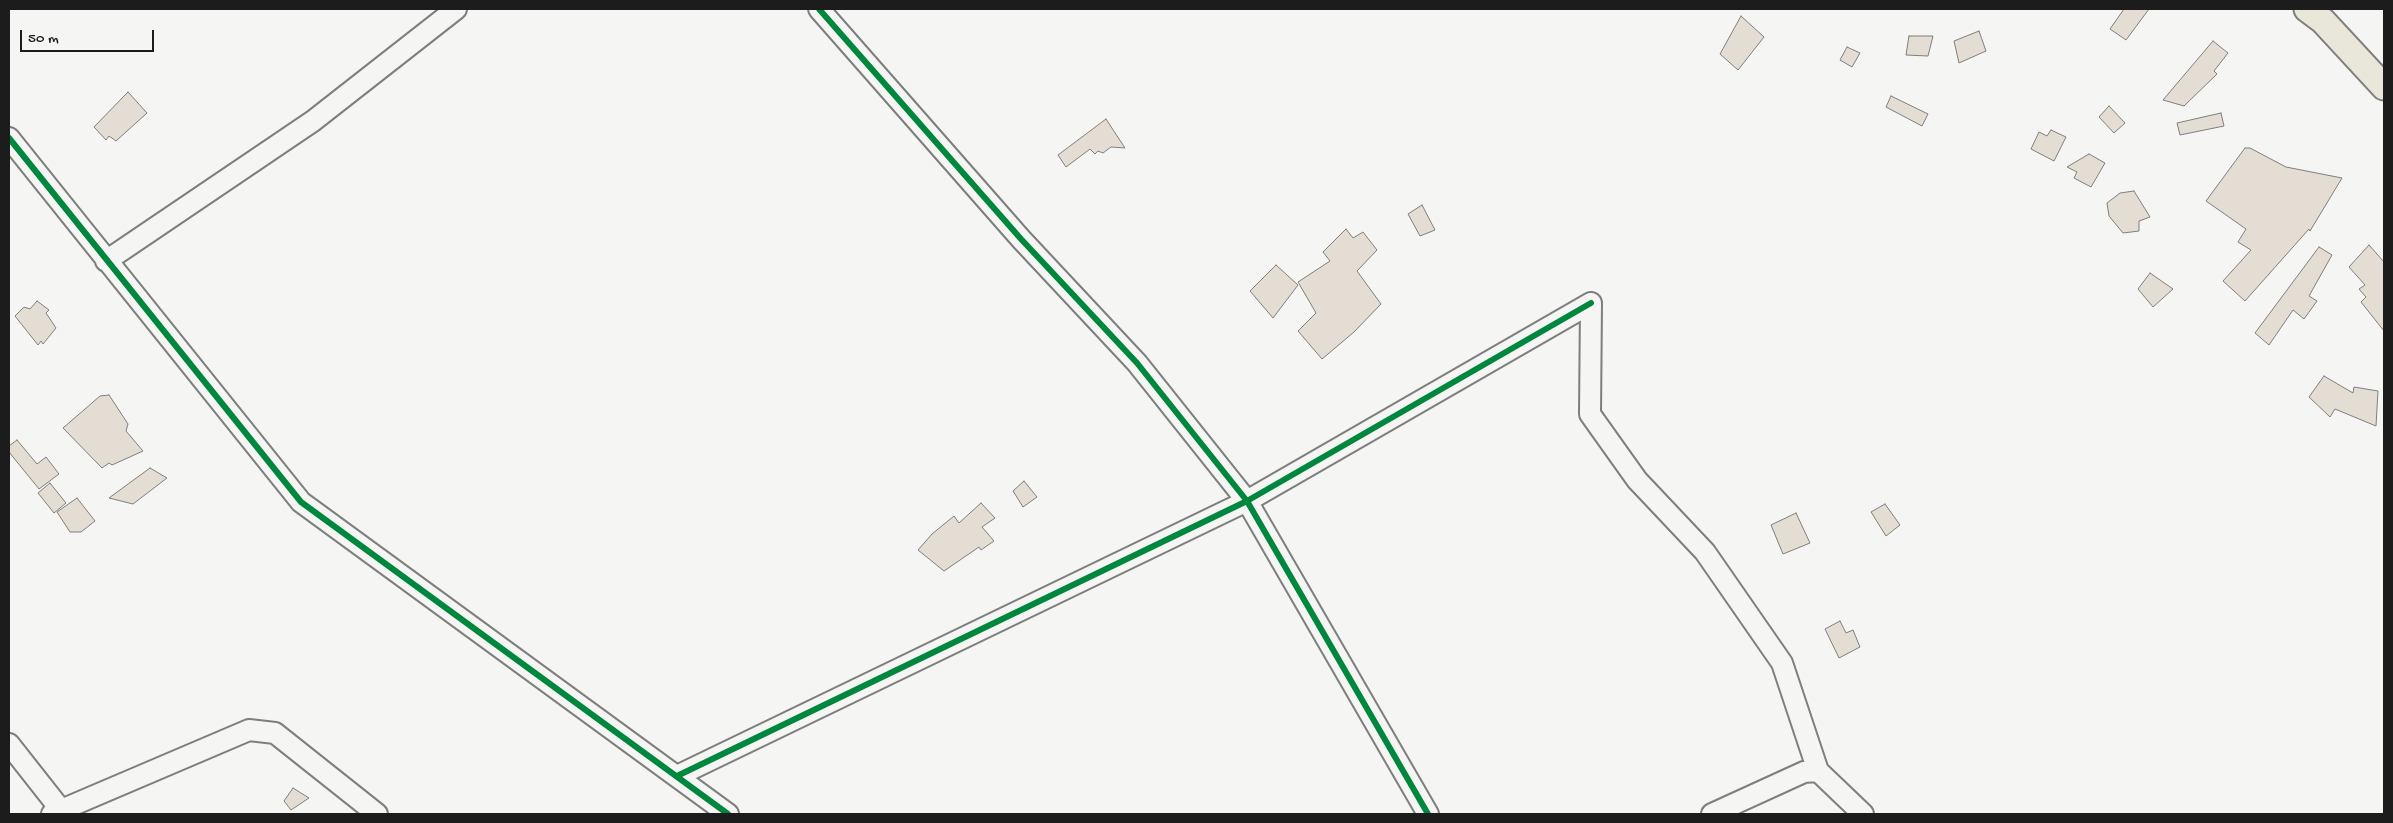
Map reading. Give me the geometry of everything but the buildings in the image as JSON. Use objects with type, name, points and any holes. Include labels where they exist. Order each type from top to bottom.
[{"type":"main road","points":[[2307,9],[2323,21],[2384,87]]},
{"type":"street","points":[[106,261],[313,121],[456,9]]},
{"type":"street","points":[[819,9],[1021,239],[1137,363],[1247,500],[1428,814]]},
{"type":"street","points":[[9,138],[301,502],[728,814]]},
{"type":"street","points":[[677,776],[1247,500],[1590,302],[1590,414],[1637,480],[1705,552],[1782,663],[1818,771],[1863,814]]},
{"type":"street","points":[[9,744],[56,812],[249,730],[275,733],[377,814]]},
{"type":"street","points":[[1712,814],[1804,772],[1818,771]]},
{"type":"cycle path","points":[[819,9],[1021,239],[1137,363],[1247,501],[1428,814]]},
{"type":"cycle path","points":[[9,138],[301,502],[728,814]]},
{"type":"cycle path","points":[[677,776],[1247,501],[1591,303]]}]
